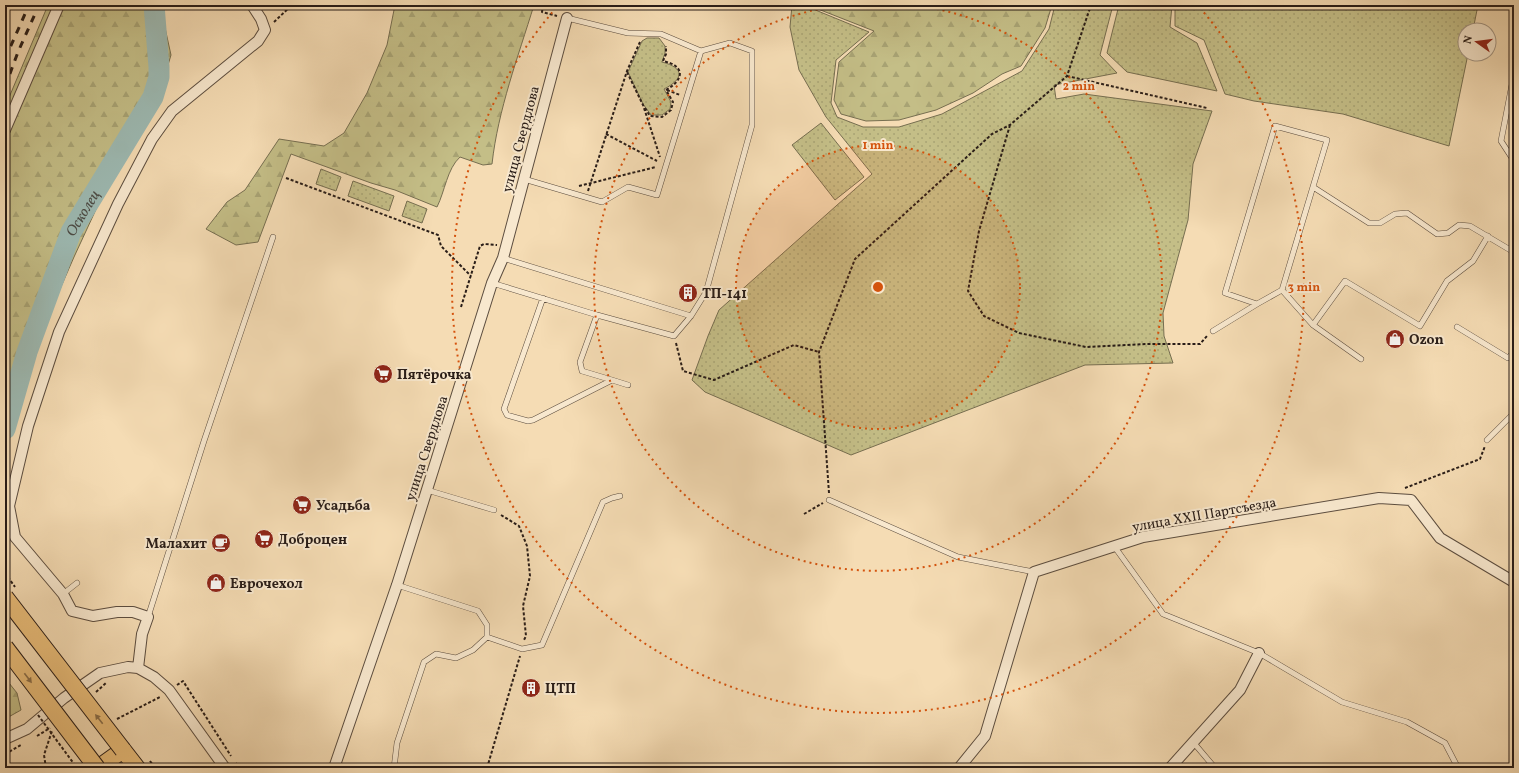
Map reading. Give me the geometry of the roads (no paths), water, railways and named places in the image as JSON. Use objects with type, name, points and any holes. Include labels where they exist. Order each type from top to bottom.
[{"type":"main road","points":[[5,597],[137,768]]},
{"type":"main road","points":[[5,647],[98,768],[123,750]]},
{"type":"street","points":[[5,130],[59,5]]},
{"type":"street","points":[[138,668],[142,634],[148,618],[133,612],[94,616],[72,611],[63,594],[15,537],[8,506],[28,426],[59,332],[118,204],[152,139],[172,112],[258,41],[265,30],[261,19],[252,5]]},
{"type":"street","name":"улица Свердлова","points":[[334,768],[397,585],[492,283],[503,258],[567,18]]},
{"type":"street","name":"улица XXII Партсъезда","points":[[1034,572],[1143,537],[1379,498],[1411,500],[1440,538],[1514,582]]},
{"type":"street","points":[[959,768],[985,736],[1034,572]]},
{"type":"street","points":[[1170,768],[1240,690],[1259,653]]},
{"type":"street","points":[[5,739],[27,729],[64,698],[100,672],[128,667],[138,668],[154,677],[169,690],[225,768]]},
{"type":"lane","points":[[492,283],[597,315],[674,336],[691,316],[706,292],[752,125],[752,51],[730,43],[701,50],[661,34],[628,33],[567,18]]},
{"type":"lane","points":[[524,179],[602,202],[628,187],[657,195],[701,50]]},
{"type":"lane","points":[[1513,159],[1501,141],[1513,87],[1514,74]]},
{"type":"lane","points":[[1213,331],[1282,290],[1327,140],[1275,126],[1225,293],[1257,304]]},
{"type":"lane","points":[[1313,187],[1369,223],[1380,223],[1395,214],[1406,213],[1437,234],[1448,233],[1458,225],[1470,226],[1512,251],[1514,248]]},
{"type":"lane","points":[[1313,325],[1345,281],[1420,326],[1447,281],[1473,261],[1488,236]]},
{"type":"lane","points":[[148,618],[204,441],[273,237]]},
{"type":"lane","points":[[503,258],[691,316]]},
{"type":"lane","points":[[1282,290],[1313,325],[1361,359]]},
{"type":"lane","points":[[543,298],[504,409],[507,414],[528,421],[533,420],[612,380]]},
{"type":"lane","points":[[597,315],[580,362],[582,371],[628,385]]},
{"type":"lane","points":[[1457,327],[1508,358],[1514,352]]},
{"type":"lane","points":[[1487,440],[1514,414]]},
{"type":"lane","points":[[427,490],[494,510]]},
{"type":"lane","points":[[487,637],[522,648],[542,645],[603,502],[620,496]]},
{"type":"lane","points":[[829,500],[958,556],[1034,572]]},
{"type":"lane","points":[[1114,546],[1163,614],[1259,653],[1342,702],[1407,722],[1445,743],[1458,768]]},
{"type":"lane","points":[[63,594],[77,583]]},
{"type":"lane","points":[[394,768],[397,743],[424,662],[436,654],[456,658],[473,650],[487,637],[487,625],[478,611],[397,585]]},
{"type":"lane","points":[[1192,742],[1215,768]]},
{"type":"waterway","name":"Осколец","points":[[5,429],[27,352],[71,232],[153,97],[159,77],[154,5]]},
{"type":"railway","points":[[5,59],[29,5]]},
{"type":"railway","points":[[5,87],[18,52],[39,5]]},
{"type":"place","name":"ТП-141","points":[[688,293]]},
{"type":"place","name":"Ozon","points":[[1395,339]]},
{"type":"place","name":"Пятёрочка","points":[[383,374]]},
{"type":"place","name":"Усадьба","points":[[302,505]]},
{"type":"place","name":"Доброцен","points":[[264,539]]},
{"type":"place","name":"Малахит","points":[[221,543]]},
{"type":"place","name":"Еврочехол","points":[[216,583]]},
{"type":"place","name":"ЦТП","points":[[531,688]]}]
